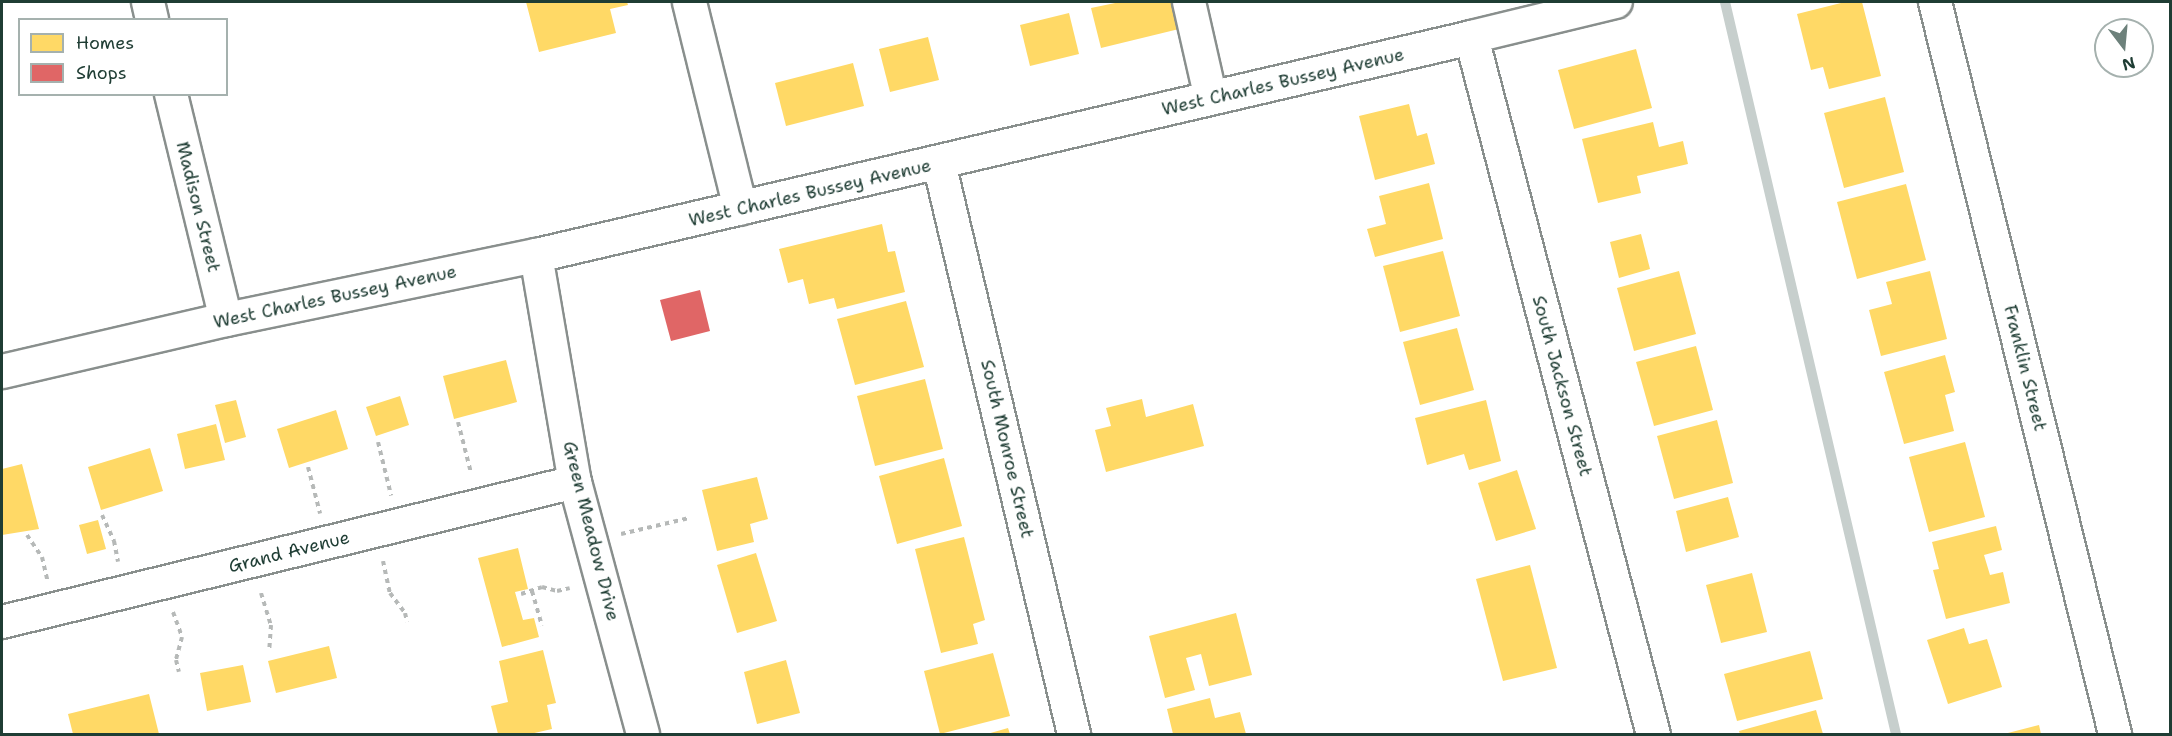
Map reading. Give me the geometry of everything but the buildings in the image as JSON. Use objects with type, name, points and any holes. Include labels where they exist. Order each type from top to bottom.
[{"type":"street","points":[[148,2],[152,18]]},
{"type":"street","points":[[689,2],[740,208]]},
{"type":"street","points":[[1189,2],[1211,99]]},
{"type":"street","name":"West Charles Bussey Avenue","points":[[2,371],[226,318],[536,255],[939,163],[1616,2]]},
{"type":"street","name":"Franklin Street","points":[[1935,2],[2115,735]]},
{"type":"street","name":"South Jackson Street","points":[[1471,37],[1653,735]]},
{"type":"street","name":"Madison Street","points":[[171,96],[226,318]]},
{"type":"street","name":"South Monroe Street","points":[[939,163],[1074,735]]},
{"type":"street","name":"Green Meadow Drive","points":[[536,255],[575,482],[643,735]]},
{"type":"street","name":"Grand Avenue","points":[[2,621],[575,482]]},
{"type":"path","points":[[458,422],[479,506]]},
{"type":"path","points":[[378,442],[387,528],[390,593],[405,613],[407,622]]},
{"type":"path","points":[[308,467],[327,543]]},
{"type":"path","points":[[102,515],[114,541],[123,592]]},
{"type":"path","points":[[591,541],[689,518]]},
{"type":"path","points":[[27,536],[42,557],[53,609]]},
{"type":"path","points":[[252,561],[271,625],[269,652]]},
{"type":"path","points":[[521,594],[542,587],[557,591],[602,579]]},
{"type":"path","points":[[164,582],[182,638],[176,660],[178,672]]},
{"type":"path","points":[[532,591],[542,626]]},
{"type":"waterway","points":[[1725,2],[1896,734]]}]
